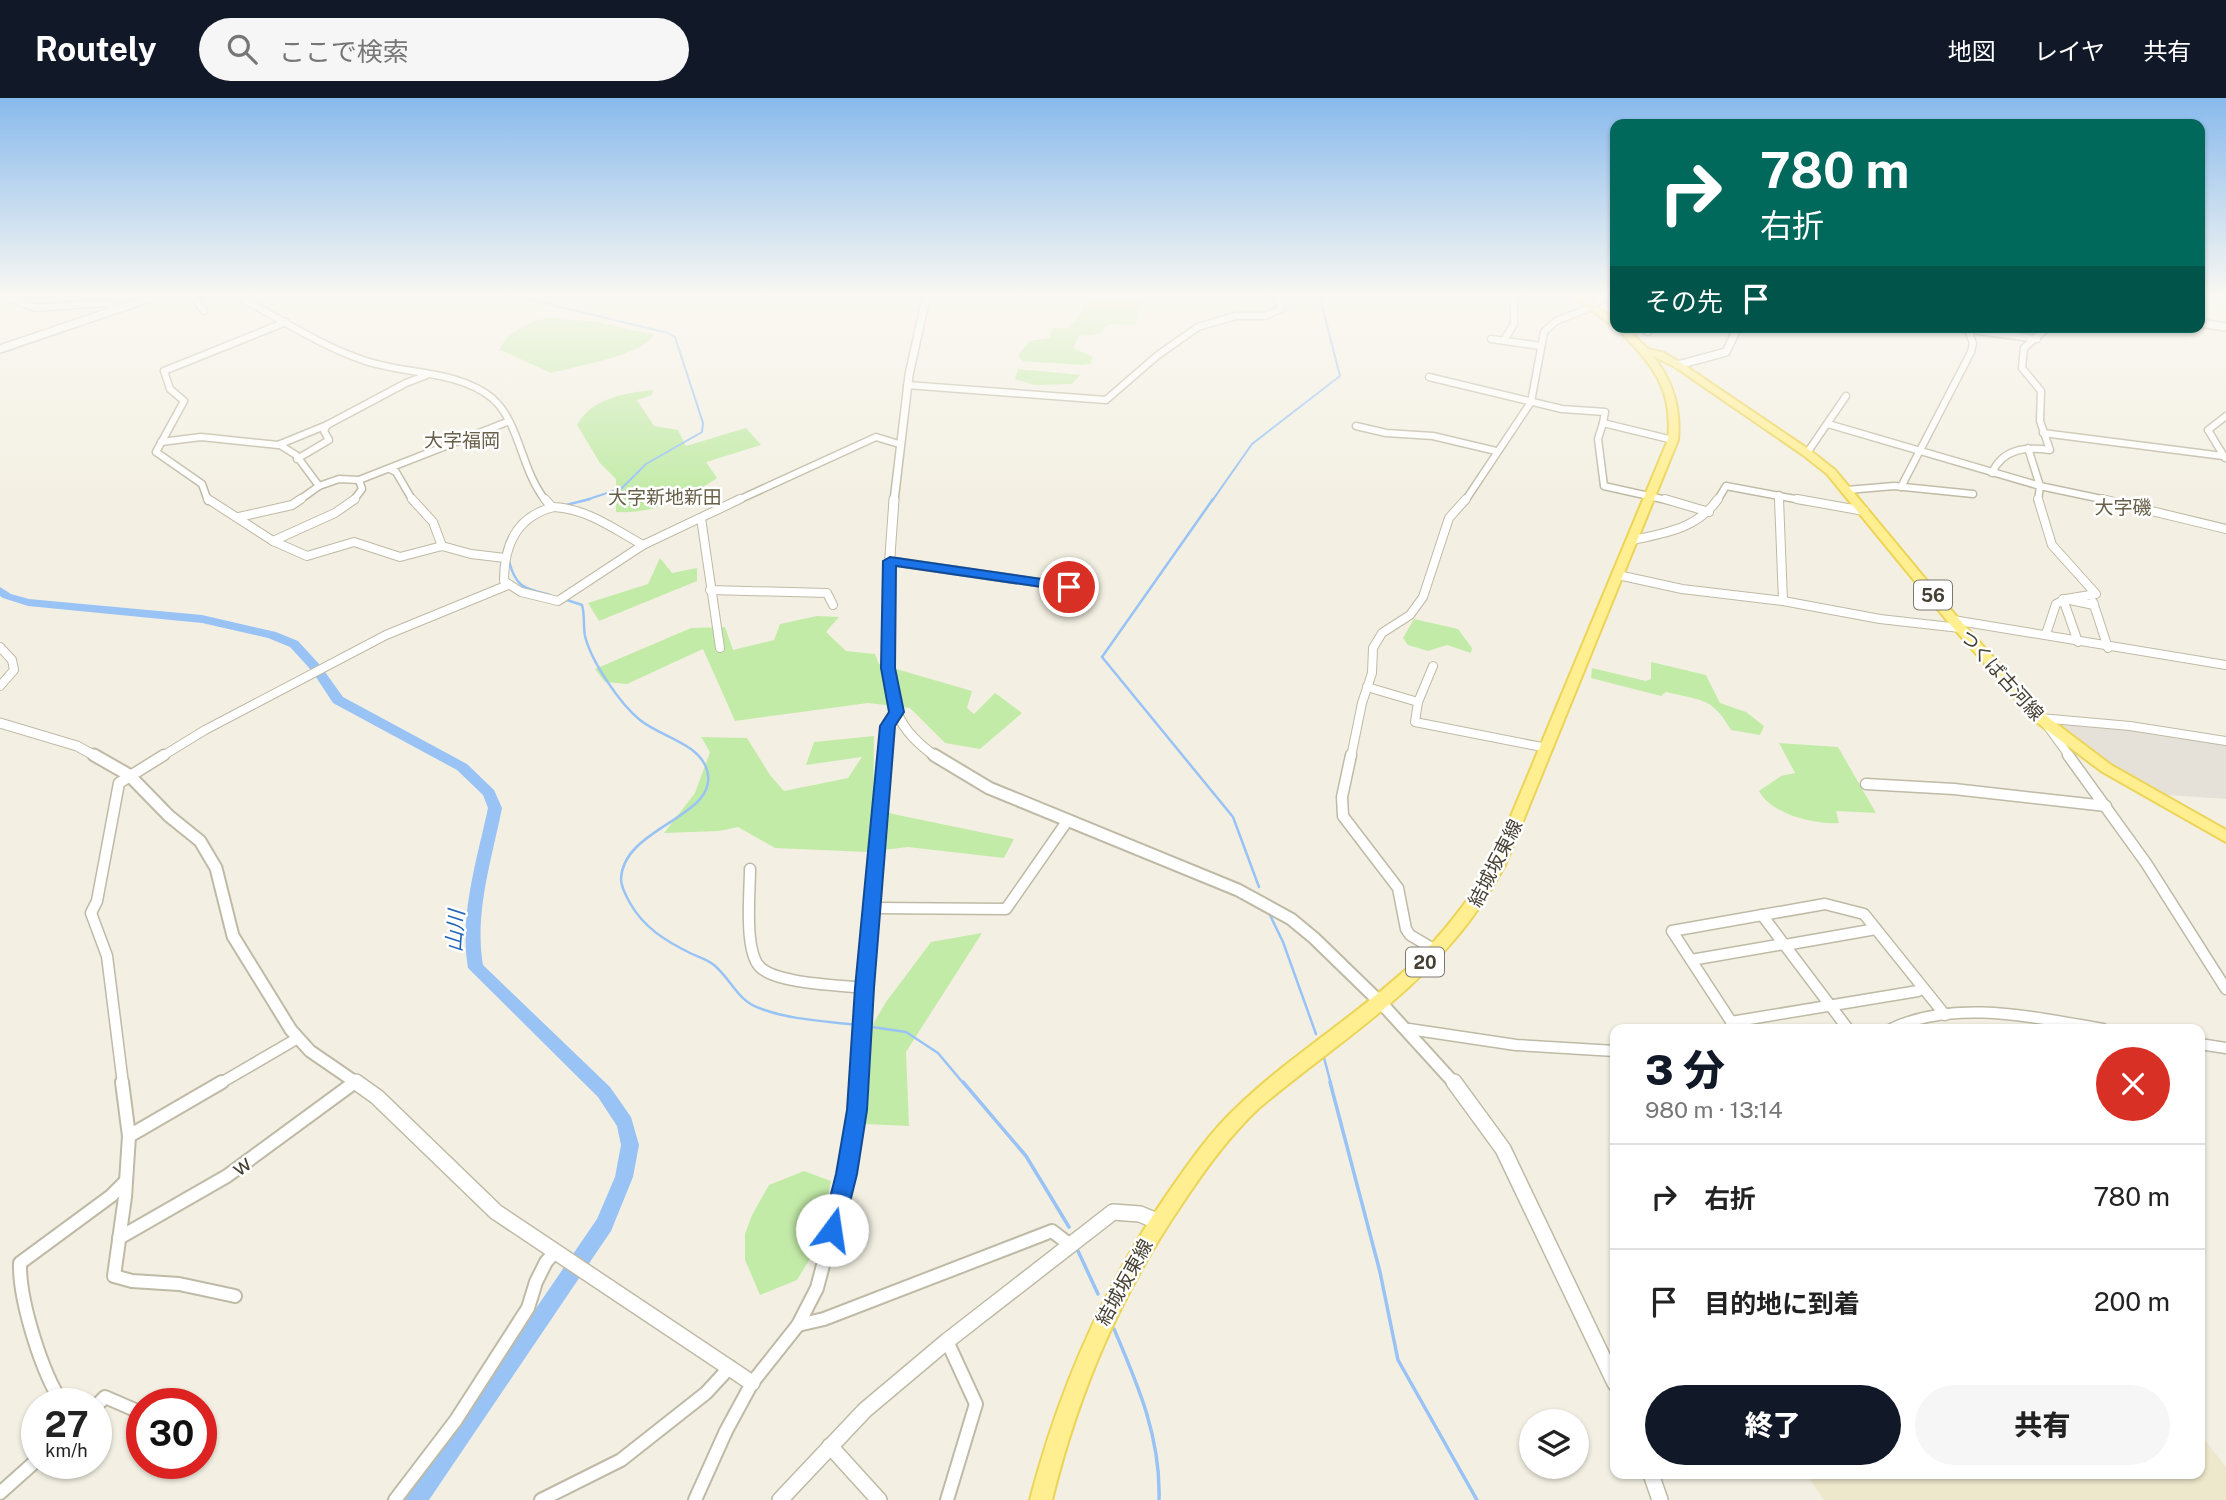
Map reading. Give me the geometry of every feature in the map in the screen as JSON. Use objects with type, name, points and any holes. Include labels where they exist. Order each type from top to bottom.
[{"type":"main road","name":"結城坂東線","points":[[1041,1500],[1067,1408],[1092,1343],[1126,1274],[1213,1145],[1246,1109],[1380,1002],[1437,951],[1471,911],[1494,873],[1673,440],[1675,417],[1670,392],[1654,363]]},
{"type":"main road","name":"つくば古河線","points":[[1675,363],[1831,472],[1957,624],[2043,721],[2128,783],[2226,837]]},
{"type":"street","points":[[183,363],[164,371],[170,390],[175,397],[184,401],[156,450],[159,456],[202,484],[209,502],[239,517],[241,522],[252,530],[307,556],[354,542],[400,557],[442,546],[471,554],[505,558]]},
{"type":"street","points":[[377,363],[429,374],[488,395],[504,411],[534,486],[552,507]]},
{"type":"street","points":[[912,363],[899,444],[890,561],[888,668],[897,712],[909,732],[956,770],[989,788],[1238,890],[1274,909],[1306,931],[1409,1029],[1456,1082],[1503,1149],[1610,1373]]},
{"type":"street","points":[[907,385],[1107,400],[1148,363]]},
{"type":"street","points":[[1437,951],[1410,935],[1406,929],[1398,888],[1343,816],[1342,797],[1372,673],[1373,648],[1382,633],[1410,615],[1423,597],[1449,518],[1465,500],[1531,402],[1538,363]]},
{"type":"street","points":[[1678,365],[1684,363]]},
{"type":"street","points":[[1901,487],[1965,363]]},
{"type":"street","points":[[1992,473],[1997,459],[2005,454],[2028,448],[2050,450],[2043,433],[2038,401],[2041,391],[2022,368],[2022,363]]},
{"type":"street","points":[[278,445],[327,425],[405,383],[429,374]]},
{"type":"street","points":[[1430,377],[1562,409],[1605,412],[1598,439],[1604,486],[1652,495],[1709,512]]},
{"type":"street","points":[[1807,453],[1846,396]]},
{"type":"street","points":[[2224,458],[2208,430],[2226,416]]},
{"type":"street","points":[[239,517],[292,505],[319,486],[339,479],[359,480],[507,422]]},
{"type":"street","points":[[1604,423],[1673,440]]},
{"type":"street","points":[[1828,424],[1922,449],[2040,486],[2152,509],[2226,529]]},
{"type":"street","points":[[297,459],[329,440],[324,431],[327,425]]},
{"type":"street","points":[[1356,426],[1386,433],[1433,436],[1496,451]]},
{"type":"street","points":[[2043,433],[2224,458]]},
{"type":"street","points":[[161,442],[201,437],[288,446],[319,486]]},
{"type":"street","points":[[643,545],[604,526],[599,520],[569,508],[552,507],[534,515],[517,528],[508,540],[504,581],[521,592],[558,601],[643,545],[876,437],[899,444]]},
{"type":"street","points":[[2028,448],[2040,486],[2038,502],[2052,545],[2096,594],[2063,599],[2052,607],[2046,634]]},
{"type":"street","points":[[390,469],[396,472],[401,485],[433,522],[442,546]]},
{"type":"street","points":[[273,541],[346,506],[362,489],[359,480]]},
{"type":"street","points":[[1633,541],[1668,532],[1698,520],[1709,512],[1726,486],[1864,510]]},
{"type":"street","points":[[1847,491],[1869,487],[1901,487],[1973,494]]},
{"type":"street","points":[[1779,495],[1783,601]]},
{"type":"street","points":[[701,518],[720,648]]},
{"type":"street","points":[[890,561],[1069,587]]},
{"type":"street","points":[[1618,575],[1682,589],[1783,601],[1880,619],[2046,634],[2108,648],[2226,665]]},
{"type":"street","points":[[235,1296],[179,1284],[132,1281],[114,1276],[129,1136],[107,956],[91,913],[97,901],[119,783],[205,730],[334,665],[386,635],[508,585]]},
{"type":"street","points":[[710,590],[827,593],[833,605]]},
{"type":"street","points":[[2063,599],[2094,604],[2108,648]]},
{"type":"street","points":[[2063,599],[2078,642]]},
{"type":"street","points":[[0,647],[12,660],[14,670],[0,686]]},
{"type":"street","points":[[1433,666],[1418,702],[1415,722],[1547,748]]},
{"type":"street","points":[[1367,687],[1418,702]]},
{"type":"street","points":[[695,1500],[726,1431],[752,1383],[798,1325],[817,1288],[847,1174],[859,1093],[864,988],[887,726],[897,712]]},
{"type":"street","points":[[2043,721],[2130,726],[2226,741]]},
{"type":"street","points":[[2043,721],[2106,806],[2226,989]]},
{"type":"street","points":[[0,723],[77,746],[129,775],[169,816],[200,841],[216,868],[233,936],[298,1038],[310,1051],[376,1097],[496,1212],[752,1383]]},
{"type":"street","points":[[1866,784],[1954,789],[2106,806]]},
{"type":"street","points":[[873,908],[1006,909],[1068,820]]},
{"type":"street","points":[[750,869],[753,951],[760,967],[774,975],[864,988]]},
{"type":"street","points":[[1732,1024],[1672,931],[1825,904],[1864,914],[1945,1015]]},
{"type":"street","points":[[1762,915],[1844,1024]]},
{"type":"street","points":[[1691,960],[1876,929]]},
{"type":"street","points":[[1743,1024],[1918,991]]},
{"type":"street","points":[[1905,1024],[1921,1018],[1945,1015],[1998,1015],[2066,1024]]},
{"type":"street","points":[[1409,1029],[1530,1046],[1610,1051]]},
{"type":"street","points":[[129,1136],[298,1038]]},
{"type":"street","points":[[2205,1045],[2226,1048]]},
{"type":"street","name":"w","points":[[119,1238],[227,1176],[355,1082]]},
{"type":"street","points":[[54,1388],[23,1307],[17,1281],[20,1263],[111,1196],[126,1181]]},
{"type":"street","points":[[780,1500],[865,1410],[947,1340],[1069,1244],[1113,1212],[1132,1211],[1159,1222]]},
{"type":"street","points":[[798,1325],[836,1314],[1052,1231],[1069,1244]]},
{"type":"street","points":[[395,1500],[456,1420],[528,1308],[536,1282],[546,1262],[555,1252]]},
{"type":"street","points":[[947,1340],[976,1404],[947,1500]]},
{"type":"street","points":[[541,1500],[621,1460],[706,1393],[730,1367]]},
{"type":"street","points":[[830,1446],[879,1500]]},
{"type":"street","points":[[0,1493],[21,1474]]},
{"type":"street","points":[[1653,1479],[1660,1500]]},
{"type":"shaded area","points":[[2045,720],[2132,728],[2226,743],[2226,799],[2153,794]]},
{"type":"shaded area","points":[[2205,1440],[2226,1467],[2226,1500],[1824,1500],[1809,1479],[2205,1479]]},
{"type":"green space","points":[[530,363],[589,363],[551,373]]},
{"type":"green space","points":[[1018,369],[1080,375],[1072,384],[1034,385],[1015,379]]},
{"type":"green space","points":[[653,390],[652,395],[637,400],[654,426],[678,430],[686,446],[746,428],[761,445],[706,462],[717,478],[681,499],[656,508],[616,512],[616,479],[600,463],[577,425],[591,409],[610,398]]},
{"type":"green space","points":[[660,558],[672,573],[697,568],[697,581],[599,621],[588,603],[648,584]]},
{"type":"green space","points":[[817,616],[839,617],[826,632],[846,651],[875,654],[879,664],[972,691],[967,708],[974,714],[995,693],[1022,713],[980,749],[945,743],[910,708],[868,703],[735,721],[703,649],[627,684],[605,682],[595,669],[691,628],[725,627],[733,650],[774,640],[780,624]]},
{"type":"green space","points":[[1414,619],[1458,629],[1472,648],[1471,653],[1447,645],[1428,651],[1408,645],[1403,638]]},
{"type":"green space","points":[[1651,662],[1706,675],[1720,703],[1746,712],[1764,726],[1760,735],[1731,730],[1718,711],[1697,699],[1666,692],[1661,696],[1591,678],[1592,668],[1646,681],[1651,679]]},
{"type":"green space","points":[[874,736],[873,807],[893,814],[1014,839],[1004,858],[908,847],[867,852],[775,848],[738,827],[719,831],[664,833],[695,793],[710,752],[701,737],[747,738],[770,775],[784,791],[848,778],[862,757],[806,765],[814,742]]},
{"type":"green space","points":[[1779,743],[1838,747],[1876,813],[1836,811],[1839,823],[1829,823],[1806,820],[1773,806],[1759,791],[1781,776],[1795,773]]},
{"type":"green space","points":[[982,933],[906,1052],[909,1126],[865,1124],[866,1036],[886,1002],[931,942]]},
{"type":"green space","points":[[804,1171],[831,1181],[816,1249],[797,1280],[760,1295],[745,1260],[745,1234],[769,1185]]},
{"type":"waterway","points":[[586,500],[622,488],[646,464],[702,432],[703,423],[684,363]]},
{"type":"waterway","points":[[1212,501],[1252,444],[1340,376],[1337,363]]},
{"type":"waterway","points":[[586,500],[590,499]]},
{"type":"waterway","points":[[1213,499],[1102,657],[1233,817],[1259,887]]},
{"type":"waterway","points":[[566,505],[586,500]]},
{"type":"waterway","points":[[509,561],[522,586],[550,595]]},
{"type":"waterway","name":"山川","points":[[0,590],[7,596],[28,602],[202,619],[272,635],[294,644],[316,668],[338,700],[462,767],[489,793],[495,808],[475,912],[473,953],[476,968],[604,1092],[625,1123],[630,1145],[624,1177],[604,1225],[416,1500]]},
{"type":"waterway","points":[[567,600],[582,605],[588,646],[607,681],[624,704],[648,726],[696,753],[707,770],[707,786],[700,799],[637,846],[626,861],[621,882],[636,912],[649,927],[664,938],[714,965],[751,1004],[795,1018],[858,1025]]},
{"type":"waterway","points":[[1270,915],[1283,942],[1316,1034]]},
{"type":"waterway","points":[[865,1026],[906,1032],[938,1053],[964,1084]]},
{"type":"waterway","points":[[1323,1054],[1331,1084]]},
{"type":"waterway","points":[[963,1082],[1026,1156],[1069,1227]]},
{"type":"waterway","points":[[1330,1082],[1380,1272],[1398,1360],[1477,1500]]},
{"type":"waterway","points":[[1078,1251],[1098,1294]]},
{"type":"waterway","points":[[1114,1329],[1139,1391],[1152,1433],[1159,1477],[1159,1500]]},
{"type":"district","name":"大字福岡","points":[[462,440]]},
{"type":"district","name":"大字新地新田","points":[[665,497]]},
{"type":"district","name":"大字磯","points":[[2123,507]]},
{"type":"route","points":[[832,1230],[847,1174],[855,1128],[864,988],[887,726],[897,712],[888,668],[890,561],[1069,587]]}]
